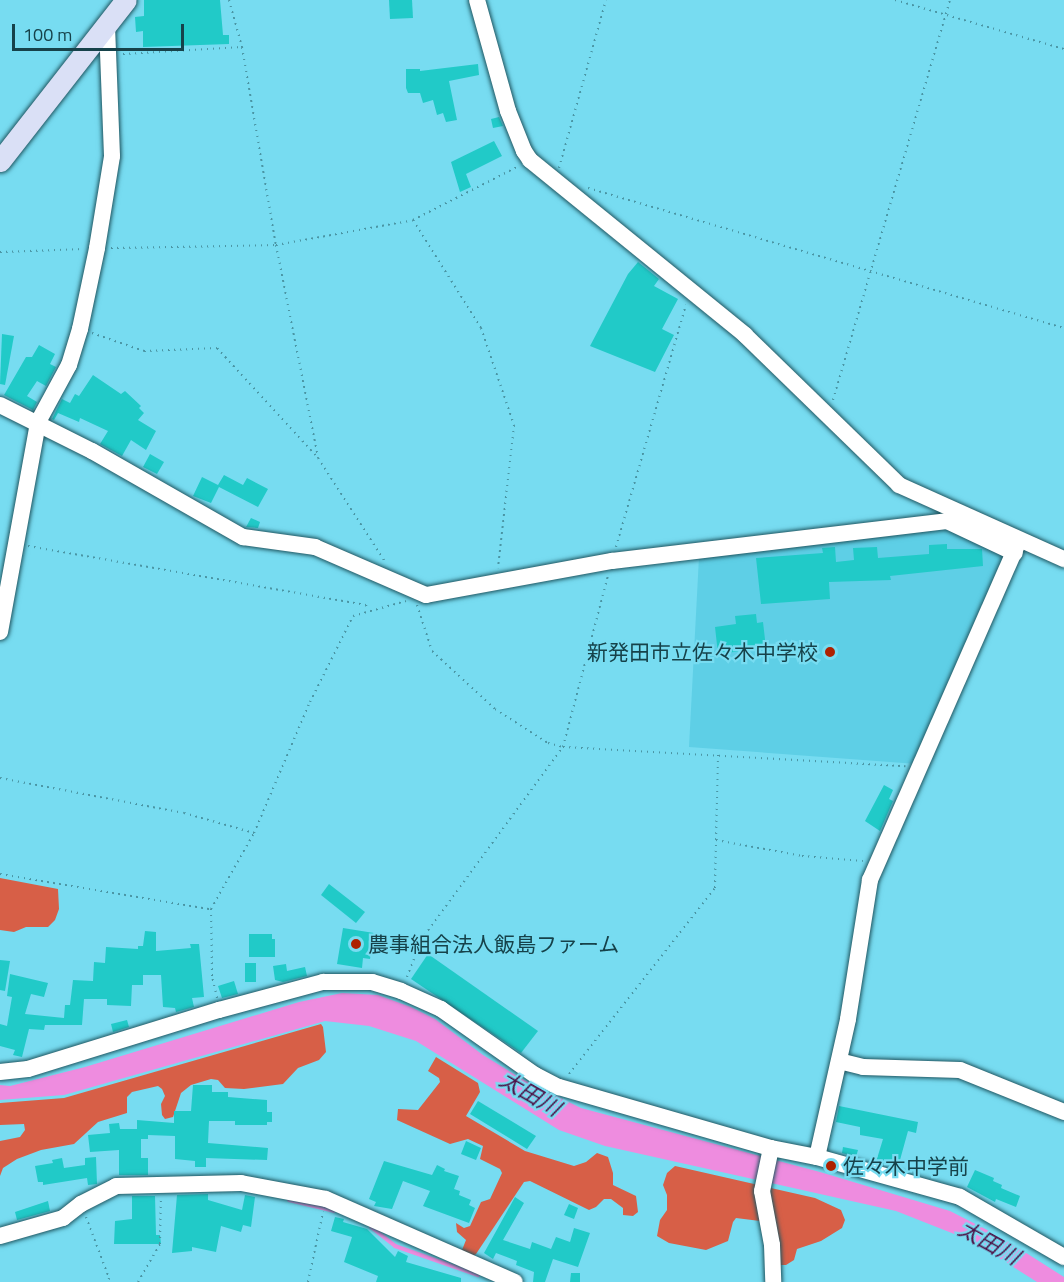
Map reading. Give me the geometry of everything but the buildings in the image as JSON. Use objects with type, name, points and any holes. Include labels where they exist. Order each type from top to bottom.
[{"type":"main road","points":[[0,160],[126,0]]},
{"type":"street","points":[[477,0],[508,111],[524,152],[530,160],[745,335],[899,485],[1017,546]]},
{"type":"street","points":[[0,632],[38,422],[69,365],[80,329],[97,248],[112,156],[107,24]]},
{"type":"street","points":[[0,405],[38,422],[243,537],[315,547],[426,595],[612,561],[947,521],[1017,546],[1064,559]]},
{"type":"street","points":[[817,1157],[848,1018],[864,907],[878,862],[1017,546]]},
{"type":"street","points":[[0,1072],[28,1069],[219,1010],[322,982],[372,982],[402,991],[441,1009],[517,1064],[560,1087],[770,1151],[817,1157],[960,1197],[1064,1257]]},
{"type":"street","points":[[839,1061],[863,1067],[960,1070],[1064,1112]]},
{"type":"street","points":[[770,1151],[762,1191],[772,1245],[773,1282]]},
{"type":"street","points":[[0,1236],[63,1218],[81,1204],[116,1186],[241,1183],[326,1200],[515,1282]]},
{"type":"path","points":[[228,0],[242,47],[276,245],[318,458]]},
{"type":"path","points":[[555,181],[606,0]]},
{"type":"path","points":[[895,0],[1064,49]]},
{"type":"path","points":[[827,414],[950,0]]},
{"type":"path","points":[[108,54],[242,47]]},
{"type":"path","points":[[0,252],[276,245],[413,220],[530,160]]},
{"type":"path","points":[[579,185],[1064,328]]},
{"type":"path","points":[[413,220],[481,328],[514,425],[496,583]]},
{"type":"path","points":[[402,991],[422,940],[563,747],[612,561],[690,291]]},
{"type":"path","points":[[80,329],[144,351],[218,348],[318,458],[399,583]]},
{"type":"path","points":[[17,544],[366,604],[368,610]]},
{"type":"path","points":[[219,1010],[212,976],[211,909],[254,833],[310,702],[353,616],[368,610],[414,599],[432,651],[495,709],[548,743],[563,747],[920,766]]},
{"type":"path","points":[[560,1087],[715,888],[718,755]]},
{"type":"path","points":[[0,778],[184,813],[254,833]]},
{"type":"path","points":[[716,840],[802,856],[878,862]]},
{"type":"path","points":[[0,874],[211,909]]},
{"type":"path","points":[[138,1282],[160,1244],[161,1184]]},
{"type":"path","points":[[308,1282],[326,1200]]},
{"type":"path","points":[[81,1204],[109,1278],[108,1282]]},
{"type":"shaded area","name":"新発田市立佐々木中学校","points":[[944,526],[1009,557],[917,764],[689,747],[699,557]]},
{"type":"shaded area","points":[[0,878],[58,889],[59,909],[55,920],[48,927],[26,927],[14,932],[0,930]]},
{"type":"shaded area","points":[[321,1024],[326,1052],[319,1060],[298,1068],[283,1084],[244,1089],[225,1088],[218,1080],[211,1079],[191,1085],[181,1093],[173,1117],[165,1119],[162,1115],[161,1104],[165,1096],[162,1089],[158,1086],[132,1092],[127,1097],[127,1113],[98,1122],[74,1144],[41,1150],[17,1159],[3,1168],[0,1176],[0,1141],[20,1137],[25,1130],[24,1124],[0,1125],[0,1103],[64,1098]]},
{"type":"shaded area","points":[[436,1057],[478,1083],[480,1092],[466,1116],[525,1151],[574,1166],[586,1162],[597,1153],[608,1157],[613,1173],[613,1185],[636,1196],[638,1212],[633,1216],[623,1215],[623,1208],[611,1199],[604,1199],[589,1210],[530,1181],[524,1182],[476,1254],[472,1257],[462,1250],[466,1240],[457,1232],[456,1223],[464,1228],[470,1226],[481,1202],[490,1199],[502,1173],[500,1169],[480,1159],[483,1146],[468,1139],[450,1144],[397,1120],[398,1109],[418,1110],[440,1082],[439,1078],[428,1071]]},
{"type":"shaded area","points":[[675,1166],[815,1198],[841,1210],[845,1220],[842,1228],[821,1241],[797,1249],[794,1260],[786,1265],[777,1265],[760,1221],[736,1218],[728,1241],[706,1250],[669,1243],[657,1236],[660,1220],[667,1210],[667,1195],[663,1185],[667,1173]]},
{"type":"water","name":"太田川","points":[[342,993],[378,995],[411,1007],[435,1019],[483,1055],[522,1079],[581,1108],[820,1172],[950,1211],[1001,1237],[1064,1277],[1064,1282],[1037,1282],[972,1241],[896,1211],[605,1146],[559,1130],[416,1041],[369,1026],[325,1021],[64,1095],[0,1100],[0,1085],[10,1086],[85,1067],[299,1002]]},
{"type":"waterway","points":[[289,1200],[334,1211]]},
{"type":"waterway","points":[[371,1227],[395,1246],[478,1275]]},
{"type":"place","name":"新発田市立佐々木中学校","points":[[830,652]]},
{"type":"place","name":"農事組合法人飯島ファーム","points":[[356,944]]},
{"type":"place","name":"佐々木中学前","points":[[831,1166]]}]
